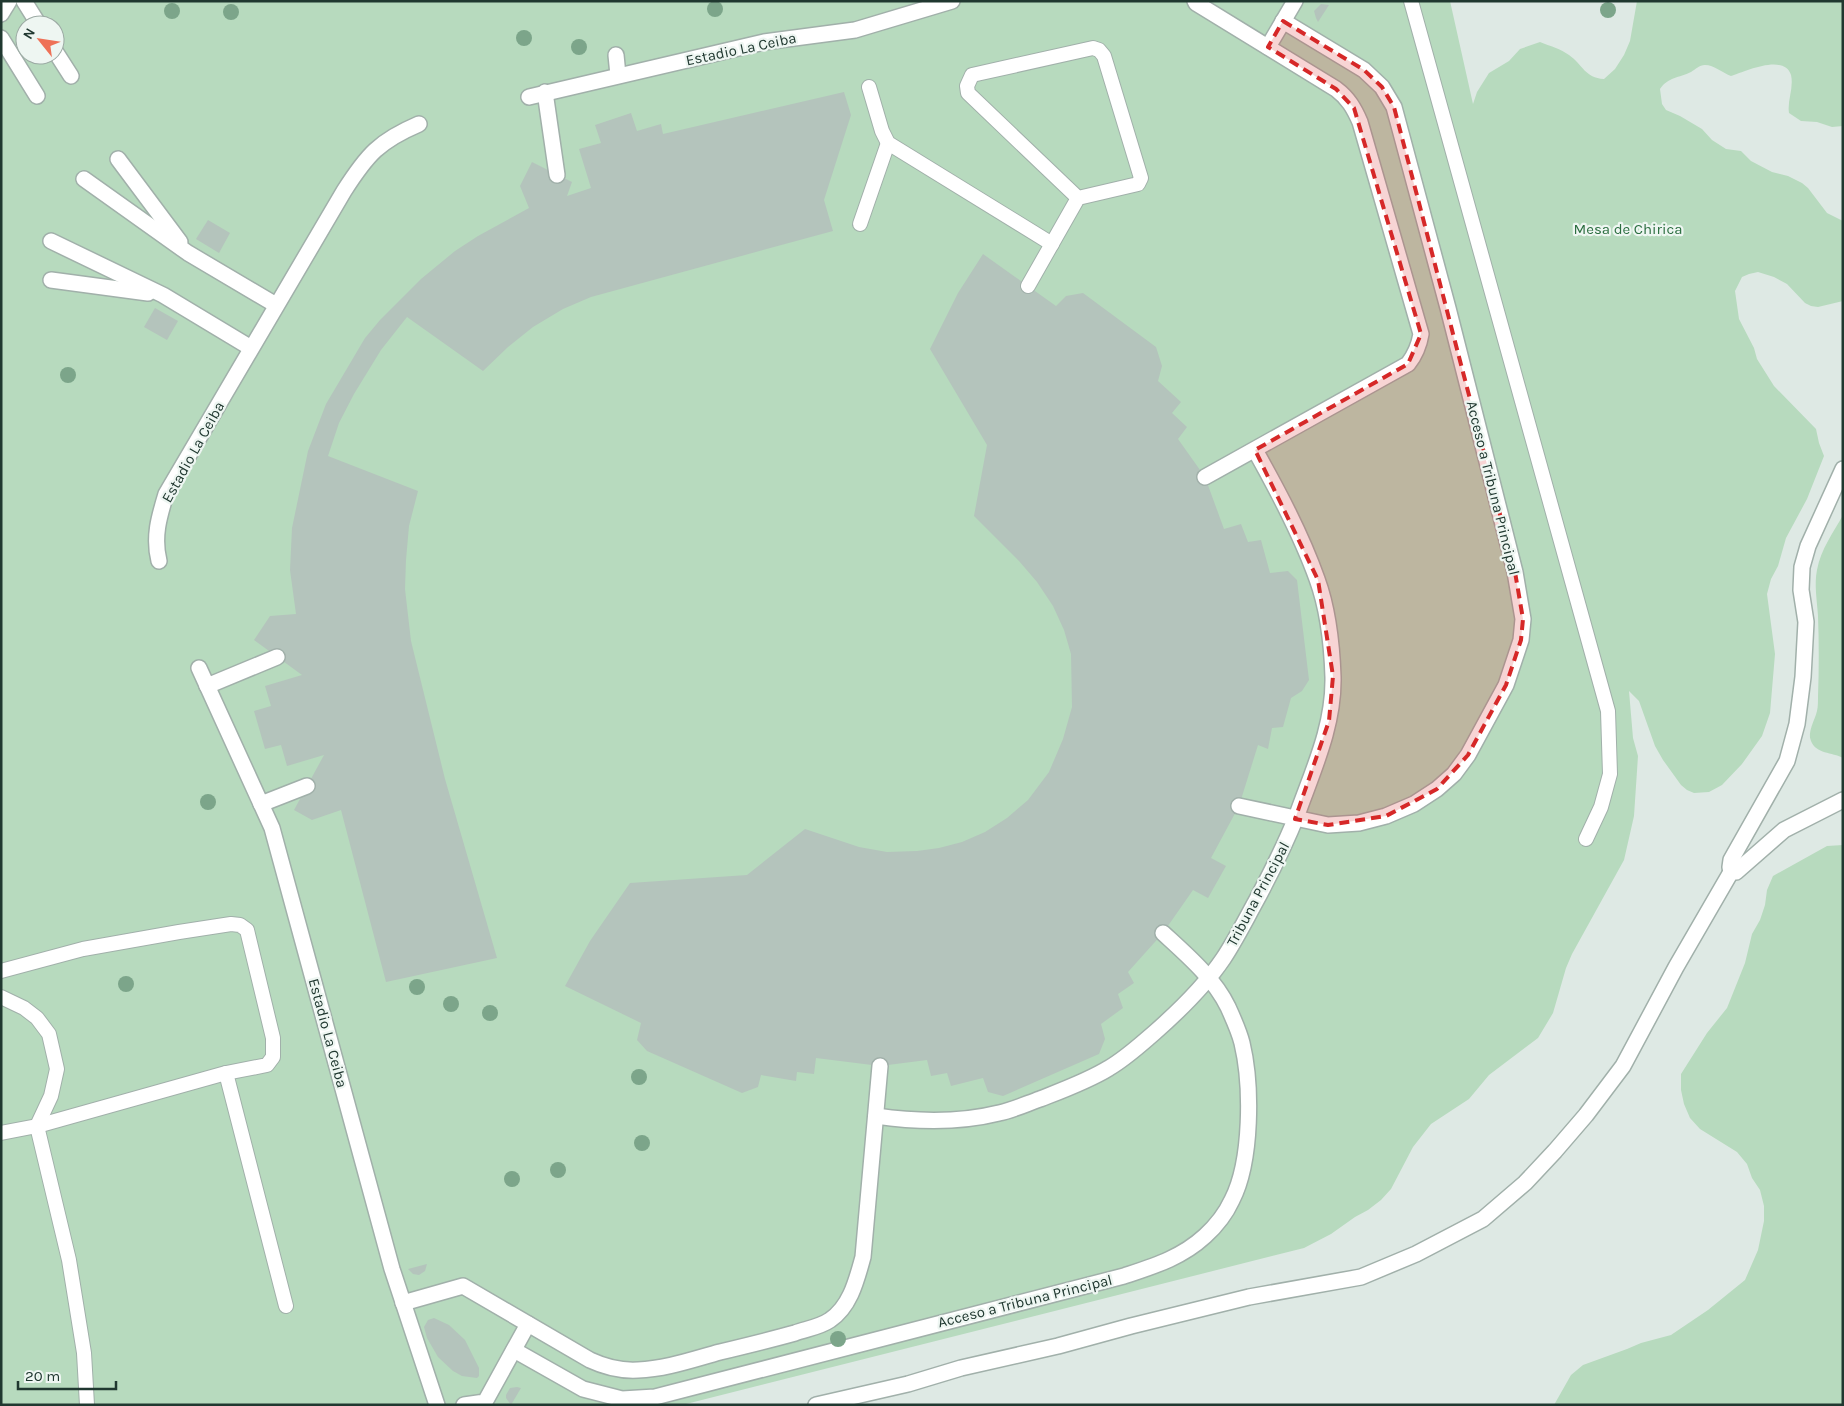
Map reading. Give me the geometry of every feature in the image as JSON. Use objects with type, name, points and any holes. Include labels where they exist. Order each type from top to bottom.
[{"type":"street","points":[[1,14],[9,1]]},
{"type":"street","points":[[24,1],[33,15]]},
{"type":"street","name":"Estadio La Ceiba","points":[[529,96],[764,42],[855,30],[952,1]]},
{"type":"street","points":[[1195,1],[1196,4],[1336,89],[1346,97],[1354,108],[1360,122],[1421,334],[1419,346],[1408,364],[1205,476]]},
{"type":"street","points":[[1268,47],[1295,1]]},
{"type":"street","name":"Acceso a Tribuna Principal","points":[[1239,806],[1328,825],[1359,823],[1386,816],[1414,804],[1438,789],[1454,774],[1468,755],[1506,685],[1521,640],[1523,619],[1515,572],[1443,289],[1394,107],[1382,87],[1364,70],[1283,21]]},
{"type":"street","points":[[1,38],[37,96]]},
{"type":"street","points":[[616,55],[618,75]]},
{"type":"street","points":[[64,65],[71,76]]},
{"type":"street","points":[[545,92],[557,175]]},
{"type":"street","name":"Estadio La Ceiba","points":[[159,561],[156,548],[157,523],[166,494],[251,348],[357,171],[375,150],[396,134],[419,124]]},
{"type":"street","points":[[118,159],[188,253]]},
{"type":"street","points":[[84,179],[188,253],[276,306]]},
{"type":"street","points":[[51,241],[164,295],[251,348]]},
{"type":"street","points":[[51,280],[164,295]]},
{"type":"street","name":"Tribuna Principal","points":[[876,1116],[914,1120],[947,1120],[1001,1113],[1062,1091],[1108,1069],[1124,1058],[1177,1012],[1222,960],[1240,930],[1269,875],[1295,819],[1320,753],[1329,721],[1333,676],[1324,604],[1318,580],[1295,527],[1255,450]]},
{"type":"street","points":[[816,1405],[908,1384],[961,1368],[1058,1346],[1240,1299],[1361,1277],[1416,1254],[1482,1218],[1525,1183],[1586,1115],[1623,1066],[1676,967],[1731,872],[1731,860],[1787,761],[1797,724],[1803,677],[1806,622],[1801,590],[1802,567],[1808,546],[1843,469]]},
{"type":"street","points":[[207,686],[277,657]]},
{"type":"street","name":"Estadio La Ceiba","points":[[199,668],[272,828],[392,1269],[437,1405]]},
{"type":"street","points":[[261,804],[308,786]]},
{"type":"street","points":[[1731,872],[1736,872],[1784,830],[1843,800]]},
{"type":"street","name":"Acceso a Tribuna Principal","points":[[514,1350],[583,1388],[622,1399],[655,1397],[1124,1276],[1165,1262],[1186,1252],[1206,1236],[1224,1215],[1233,1199],[1244,1160],[1248,1129],[1248,1101],[1242,1042],[1227,1006],[1208,978],[1164,933]]},
{"type":"street","points":[[403,1303],[463,1286],[590,1360],[605,1366],[637,1370],[656,1368],[767,1341],[819,1326],[831,1320],[848,1300],[856,1283],[863,1256],[880,1066]]},
{"type":"street","points":[[464,1405],[484,1402],[528,1324]]},
{"type":"lane","points":[[1411,1],[1608,711],[1610,774],[1601,807],[1586,839]]},
{"type":"lane","points":[[1028,286],[1078,198],[1138,184],[1142,178],[1104,56],[1099,50],[1093,48],[972,75],[967,86],[968,93],[1078,198]]},
{"type":"lane","points":[[869,87],[882,131],[888,143],[1052,244]]},
{"type":"lane","points":[[860,224],[888,143]]},
{"type":"lane","points":[[1,970],[84,949],[179,932],[231,924],[240,925],[247,930],[273,1038],[273,1057],[267,1065],[226,1073],[37,1126],[1,1133]]},
{"type":"lane","points":[[1,997],[24,1008],[37,1018],[49,1034],[57,1068],[51,1096],[37,1126],[69,1260],[84,1353],[87,1405]]},
{"type":"lane","points":[[226,1073],[286,1306]]},
{"type":"highlighted area","points":[[1283,21],[1364,70],[1382,87],[1394,107],[1515,572],[1523,619],[1521,640],[1506,685],[1468,755],[1437,789],[1386,816],[1328,825],[1295,819],[1329,721],[1333,676],[1318,580],[1255,450],[1408,364],[1421,334],[1354,108],[1336,89],[1268,47]]},
{"type":"green space","name":"Mesa de Chirica","points":[[1,1],[1450,1],[1473,104],[1477,92],[1489,73],[1509,61],[1520,49],[1540,42],[1566,53],[1588,74],[1604,79],[1615,69],[1630,41],[1637,1],[1843,1],[1843,126],[1832,127],[1817,122],[1801,121],[1789,113],[1792,85],[1791,75],[1787,69],[1780,65],[1754,68],[1731,76],[1712,66],[1703,65],[1670,80],[1660,89],[1662,104],[1666,110],[1702,129],[1712,140],[1726,149],[1741,151],[1751,161],[1772,172],[1788,176],[1802,183],[1827,213],[1843,221],[1843,301],[1818,307],[1811,306],[1805,303],[1787,284],[1758,272],[1742,277],[1735,291],[1739,319],[1754,348],[1757,359],[1774,386],[1816,429],[1824,456],[1807,499],[1786,538],[1767,594],[1775,654],[1770,713],[1762,736],[1742,764],[1722,785],[1709,792],[1694,793],[1687,790],[1681,785],[1663,760],[1655,746],[1639,701],[1629,691],[1633,738],[1638,756],[1634,816],[1624,860],[1572,954],[1553,1013],[1538,1038],[1489,1075],[1469,1099],[1431,1124],[1413,1147],[1391,1189],[1381,1200],[1331,1234],[1304,1248],[682,1405],[1,1405]]},
{"type":"green space","points":[[1843,515],[1843,758],[1817,748],[1811,741],[1810,734],[1818,704],[1819,646],[1816,575],[1824,548]]},
{"type":"green space","points":[[1843,845],[1843,1405],[1554,1405],[1571,1375],[1583,1365],[1641,1343],[1671,1335],[1708,1310],[1745,1280],[1758,1250],[1764,1221],[1764,1206],[1760,1190],[1752,1178],[1747,1164],[1737,1152],[1700,1129],[1690,1118],[1681,1090],[1681,1074],[1707,1033],[1727,1008],[1745,963],[1752,934],[1760,920],[1767,890],[1773,876],[1827,846]]},
{"type":"building","points":[[1321,4],[1329,5],[1318,22],[1314,11]]},
{"type":"building","points":[[844,92],[851,115],[824,200],[833,231],[591,297],[563,309],[533,327],[508,347],[483,371],[407,317],[381,350],[339,423],[328,456],[418,491],[409,526],[406,560],[405,589],[411,641],[445,779],[497,958],[386,982],[341,810],[312,820],[294,810],[324,755],[287,766],[281,745],[265,749],[254,711],[271,706],[265,686],[302,675],[254,640],[270,616],[296,614],[290,570],[292,528],[308,451],[326,404],[365,338],[380,320],[421,279],[455,251],[529,208],[520,186],[532,162],[572,182],[567,196],[591,188],[579,149],[601,143],[595,125],[631,113],[637,131],[661,124],[663,134]]},
{"type":"building","points":[[208,220],[230,233],[219,253],[196,239]]},
{"type":"building","points":[[983,254],[1056,306],[1066,296],[1083,293],[1156,347],[1162,366],[1158,381],[1181,402],[1172,413],[1187,427],[1178,439],[1205,477],[1224,529],[1241,524],[1248,542],[1261,540],[1270,573],[1288,571],[1297,580],[1309,680],[1302,691],[1291,698],[1283,727],[1272,728],[1268,749],[1258,745],[1239,806],[1211,858],[1226,866],[1208,898],[1193,890],[1163,933],[1128,972],[1134,983],[1118,994],[1123,1008],[1101,1024],[1105,1039],[1099,1054],[1003,1096],[988,1092],[983,1078],[951,1086],[947,1073],[931,1076],[927,1060],[880,1066],[816,1058],[814,1074],[797,1072],[796,1081],[761,1075],[758,1087],[742,1093],[647,1051],[637,1040],[641,1023],[565,986],[590,941],[630,883],[747,875],[805,829],[859,847],[887,852],[917,851],[962,842],[985,832],[1007,818],[1028,800],[1049,772],[1063,739],[1072,707],[1071,654],[1064,630],[1053,606],[1037,582],[974,516],[987,445],[930,349],[958,293]]},
{"type":"building","points":[[155,308],[178,321],[167,340],[144,327]]},
{"type":"building","points":[[427,1264],[425,1271],[419,1275],[413,1274],[408,1269]]},
{"type":"building","points":[[434,1318],[449,1325],[465,1340],[479,1368],[479,1376],[477,1378],[462,1376],[453,1371],[438,1357],[427,1338],[424,1327],[428,1320]]},
{"type":"building","points":[[510,1388],[521,1388],[511,1405],[506,1395]]}]
